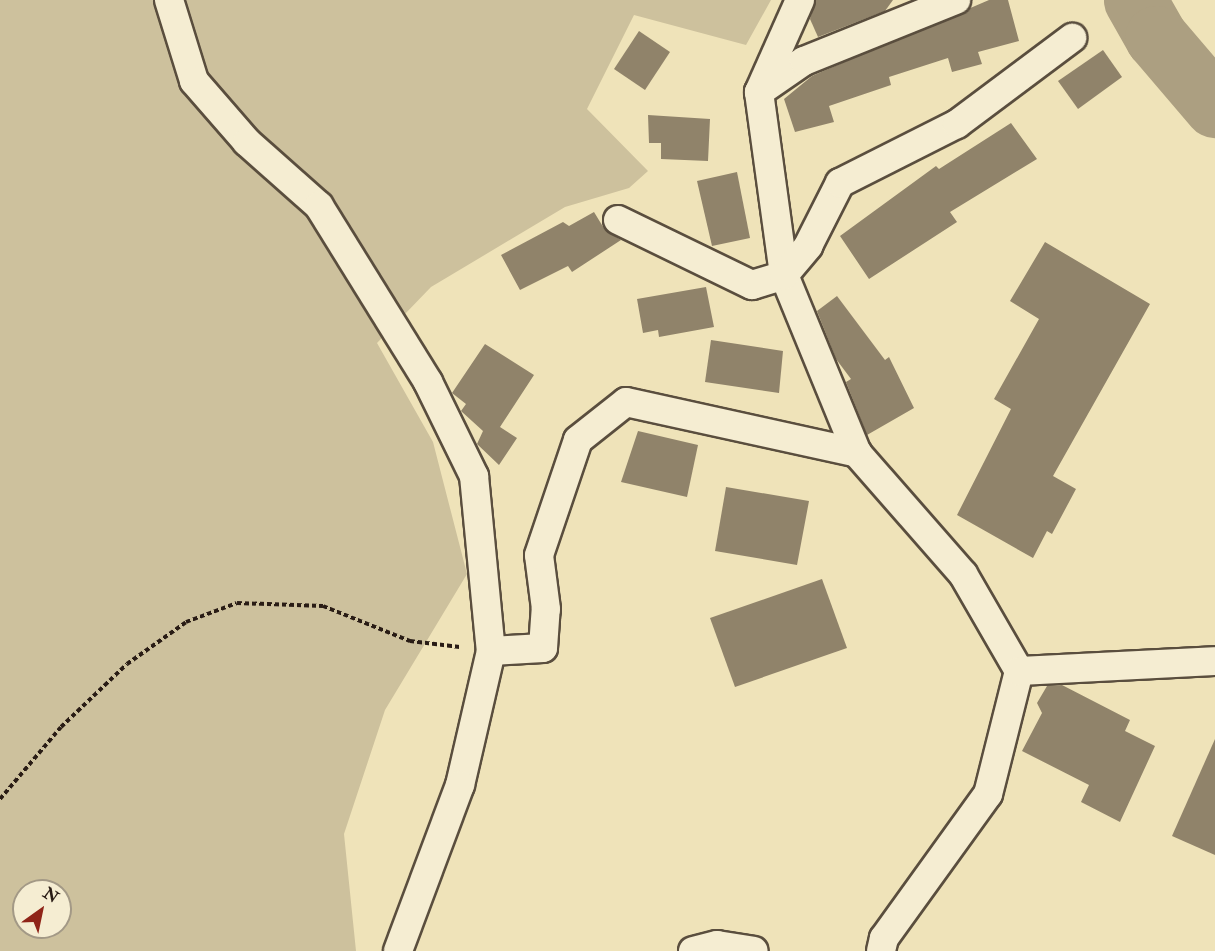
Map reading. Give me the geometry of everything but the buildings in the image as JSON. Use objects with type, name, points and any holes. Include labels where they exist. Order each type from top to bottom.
[{"type":"street","points":[[170,0],[194,81],[247,141],[318,206],[428,382],[474,476],[491,651],[460,785],[398,951]]},
{"type":"street","points":[[800,0],[759,92],[784,275],[857,453],[963,574],[1019,671],[988,794],[884,938],[881,951]]},
{"type":"street","points":[[759,92],[804,61],[956,0]]},
{"type":"street","points":[[618,220],[752,285],[784,275],[808,246],[840,183],[957,124],[1072,38]]},
{"type":"street","points":[[491,651],[543,648],[542,544],[578,440],[626,402],[857,453]]},
{"type":"street","points":[[1019,671],[1215,661]]},
{"type":"street","points":[[693,951],[717,945],[754,951]]},
{"type":"path","points":[[0,799],[61,727],[128,664],[186,622],[237,603],[323,606],[410,641],[491,651]]},
{"type":"shaded area","points":[[0,0],[771,0],[746,45],[634,15],[587,109],[648,171],[629,188],[565,207],[431,287],[377,343],[433,442],[467,574],[385,710],[344,834],[356,951],[0,951]]},
{"type":"waterway","points":[[1135,0],[1156,37],[1215,106]]}]
